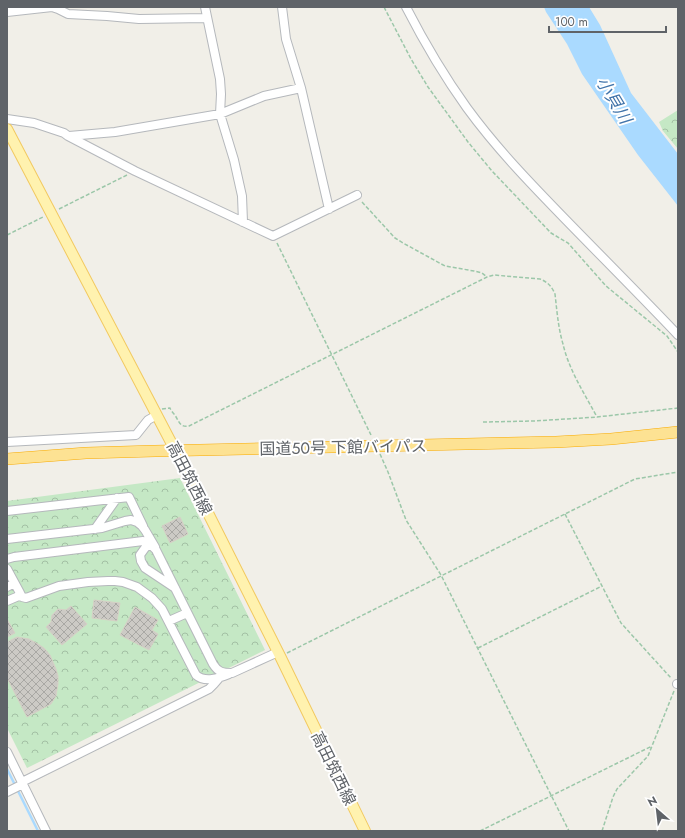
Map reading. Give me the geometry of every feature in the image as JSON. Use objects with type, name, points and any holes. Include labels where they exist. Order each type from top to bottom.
[{"type":"highway","name":"国道50号 下館バイパス","points":[[7,459],[86,453],[556,442],[611,439],[678,432]]},
{"type":"main road","name":"高田筑西線","points":[[7,129],[175,451],[208,511],[365,831]]},
{"type":"street","points":[[7,12],[52,7],[68,14],[139,18],[207,18]]},
{"type":"street","points":[[205,7],[220,80],[220,114],[234,160],[242,196],[243,222]]},
{"type":"street","points":[[282,7],[286,39],[301,88],[329,209]]},
{"type":"street","points":[[406,7],[421,36],[450,84],[500,150],[678,335]]},
{"type":"street","points":[[68,136],[115,132],[220,114],[264,96],[301,88]]},
{"type":"street","points":[[7,119],[34,123],[64,133],[135,171],[273,236],[357,195]]},
{"type":"street","points":[[7,442],[136,435],[148,420],[156,413]]},
{"type":"street","points":[[7,511],[129,497],[212,664],[216,670],[224,673],[232,673]]},
{"type":"street","points":[[95,529],[117,498]]},
{"type":"street","points":[[7,539],[102,528],[131,520],[137,522],[145,530]]},
{"type":"street","points":[[7,558],[138,541],[143,541],[153,547]]},
{"type":"street","points":[[153,547],[145,548],[140,555],[141,561],[145,568],[175,588]]},
{"type":"street","points":[[7,569],[11,585],[22,597],[30,597],[59,586],[69,584],[108,581],[123,582],[137,587],[152,598],[162,609],[196,675],[204,680],[232,673],[279,654]]},
{"type":"street","points":[[7,601],[21,595]]},
{"type":"street","points":[[169,622],[187,613]]},
{"type":"street","points":[[17,786],[209,689],[220,677]]},
{"type":"street","points":[[7,752],[17,786],[46,831]]},
{"type":"path","points":[[384,7],[411,59],[428,87],[468,142],[492,171],[551,233],[568,243],[606,286],[667,336],[678,352]]},
{"type":"path","points":[[7,235],[135,171]]},
{"type":"path","points":[[357,195],[395,238],[445,266],[482,273],[487,277]]},
{"type":"path","points":[[273,236],[371,435]]},
{"type":"path","points":[[156,413],[164,408],[170,408],[180,424],[185,427],[189,426],[331,354],[487,277],[494,275],[540,279],[549,284],[555,294],[563,345],[574,375],[597,417]]},
{"type":"path","points":[[483,422],[535,421],[597,417],[678,408]]},
{"type":"path","points":[[380,454],[406,520],[441,575],[569,831]]},
{"type":"path","points":[[279,654],[635,479],[678,472]]},
{"type":"path","points":[[565,514],[621,623],[677,684],[648,756],[617,789],[602,831]]},
{"type":"path","points":[[478,648],[602,586]]},
{"type":"path","points":[[480,831],[652,746]]},
{"type":"green space","points":[[678,110],[678,149],[663,131],[659,122]]},
{"type":"green space","points":[[180,478],[265,650],[27,768],[7,728],[7,501]]},
{"type":"water","name":"小貝川","points":[[544,7],[589,7],[600,25],[631,93],[678,154],[678,206],[638,155],[582,74],[567,44]]},
{"type":"building","points":[[180,517],[188,534],[170,543],[162,526]]},
{"type":"building","points":[[94,600],[120,603],[117,621],[92,618]]},
{"type":"building","points":[[71,606],[87,624],[62,645],[46,627],[51,622],[52,615],[58,609],[66,610]]},
{"type":"building","points":[[135,607],[158,620],[152,630],[158,634],[149,650],[120,635]]},
{"type":"building","points":[[7,619],[15,633],[7,637]]},
{"type":"building","points":[[17,637],[29,639],[44,648],[50,655],[58,676],[56,696],[51,704],[27,717],[7,678],[7,642]]},
{"type":"waterway","points":[[7,769],[38,831]]}]
